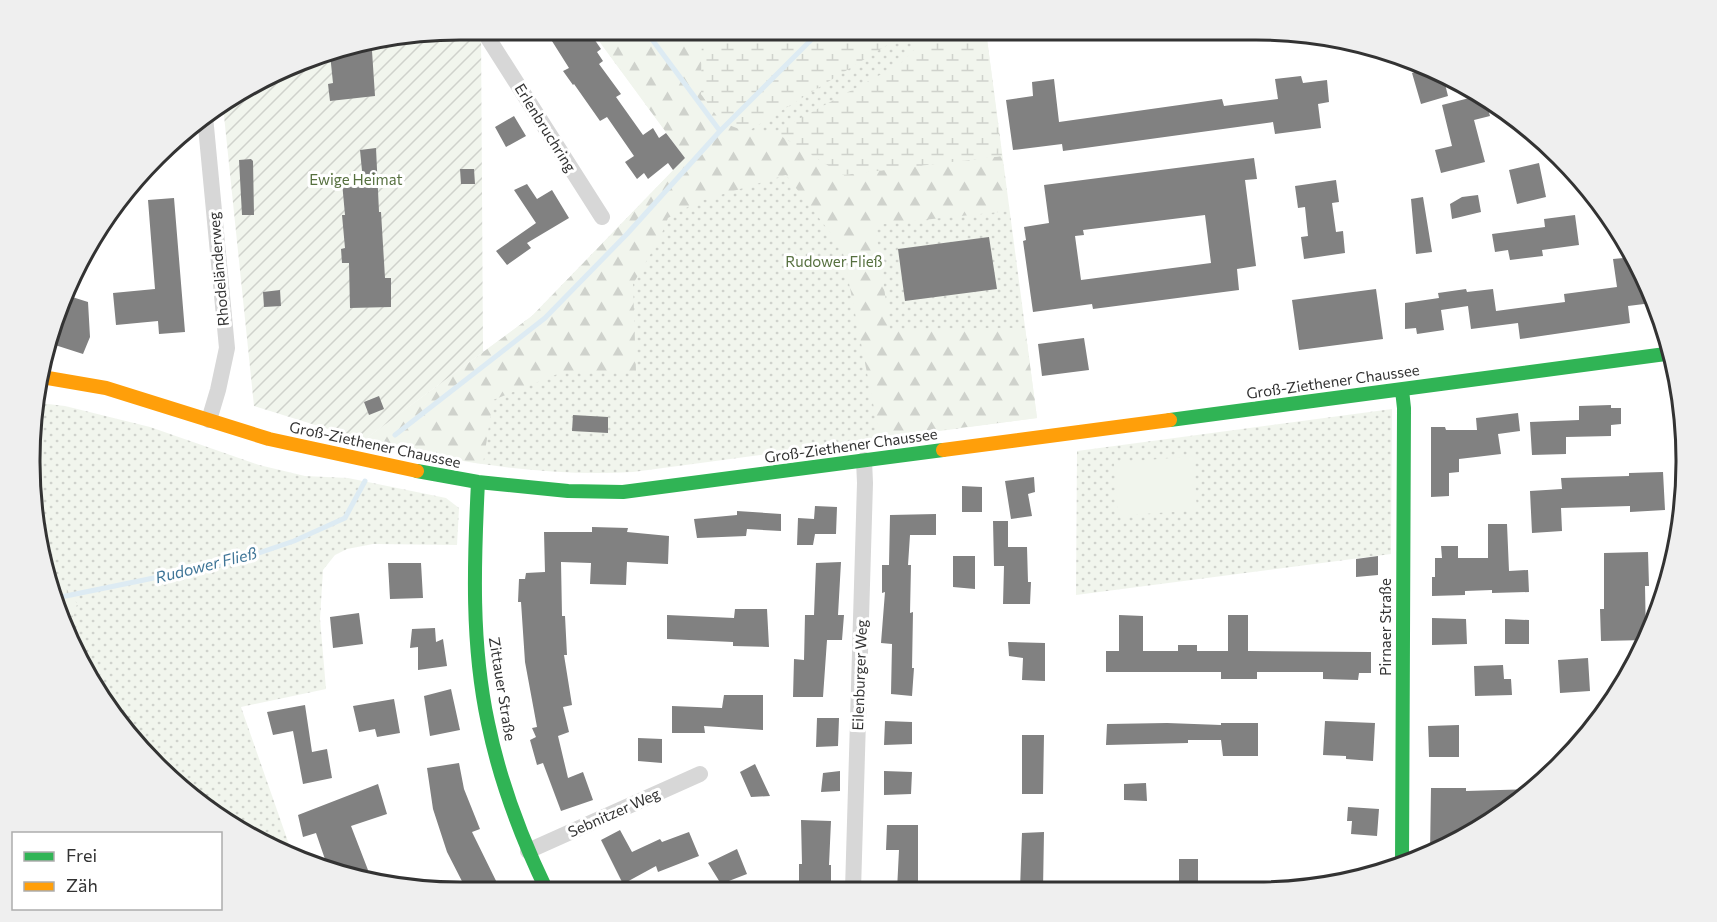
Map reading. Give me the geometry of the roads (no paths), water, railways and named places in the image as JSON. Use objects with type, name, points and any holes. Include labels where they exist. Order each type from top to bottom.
[{"type":"street","name":"Erlenbruchring","points":[[496,40],[602,217]]},
{"type":"street","name":"Rhodeländerweg","points":[[206,126],[226,348],[218,390],[209,420]]},
{"type":"street","name":"Groß-Ziethener Chaussee","points":[[49,378],[106,388],[269,439],[478,482],[568,491],[623,492],[1663,354]]},
{"type":"street","name":"Pirnaer Straße","points":[[1402,390],[1404,408],[1402,855]]},
{"type":"street","name":"Eilenburger Weg","points":[[853,882],[864,460]]},
{"type":"street","name":"Zittauer Straße","points":[[478,482],[475,599],[477,648],[483,697],[493,744],[509,800],[528,851],[543,882]]},
{"type":"street","name":"Sebnitzer Weg","points":[[528,851],[700,774]]},
{"type":"waterway","points":[[652,40],[720,131]]},
{"type":"waterway","name":"Rudower Fließ","points":[[395,435],[545,318],[627,234],[720,131],[811,40]]},
{"type":"waterway","name":"Rudower Fließ","points":[[63,597],[232,562],[294,541],[345,518],[365,481]]},
{"type":"park label","name":"Ewige Heimat","points":[[356,180]]}]
